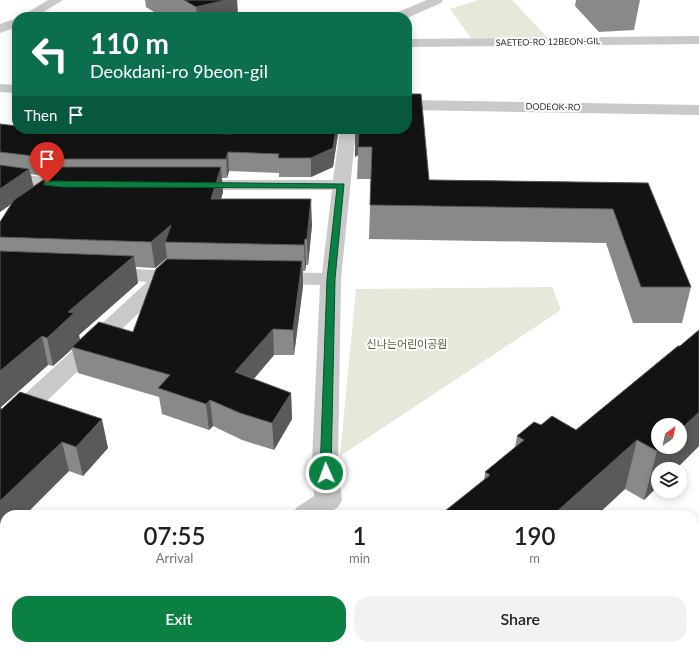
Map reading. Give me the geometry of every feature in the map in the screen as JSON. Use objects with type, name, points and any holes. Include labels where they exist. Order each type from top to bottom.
[{"type":"street","points":[[35,12],[57,0]]},
{"type":"street","points":[[409,12],[437,0]]},
{"type":"street","points":[[0,29],[12,24]]},
{"type":"street","name":"SAETEO-RO 12BEON-GIL","points":[[412,43],[694,40]]},
{"type":"street","points":[[0,88],[12,89]]},
{"type":"street","name":"DODEOK-RO","points":[[412,104],[699,110]]},
{"type":"street","points":[[313,510],[328,500],[325,460],[331,279],[347,134]]},
{"type":"street","points":[[0,177],[62,185],[86,185]]},
{"type":"street","points":[[44,198],[62,185]]},
{"type":"street","points":[[174,185],[341,185]]},
{"type":"street","points":[[87,274],[205,277]]},
{"type":"street","points":[[0,431],[165,276]]},
{"type":"street","points":[[252,278],[331,279]]},
{"type":"green space","points":[[479,0],[512,0],[547,37],[471,38],[450,9]]},
{"type":"green space","name":"신나는어린이공원","points":[[552,287],[561,310],[340,456],[356,289]]},
{"type":"building","points":[[184,0],[226,0],[196,7]]},
{"type":"building","points":[[412,94],[421,94],[429,180],[648,183],[691,287],[641,287],[613,209],[370,205],[372,147],[358,147],[359,134],[412,134]]},
{"type":"building","points":[[0,124],[12,125],[12,134],[335,134],[333,148],[311,158],[278,158],[279,154],[228,152],[226,159],[58,159],[0,152]]},
{"type":"building","points":[[0,165],[29,169],[0,189]]},
{"type":"building","points":[[62,167],[221,167],[211,199],[311,199],[307,239],[305,239],[304,245],[165,242],[171,225],[151,242],[0,237],[0,222],[14,200]]},
{"type":"building","points":[[0,251],[134,256],[68,312],[74,313],[47,338],[42,336],[0,371]]},
{"type":"building","points":[[167,259],[302,261],[293,330],[273,329],[235,372],[291,393],[272,423],[240,413],[210,400],[206,404],[158,388],[170,375],[72,347],[99,322],[133,332],[156,269]]},
{"type":"building","points":[[699,330],[699,412],[687,423],[687,418],[651,418],[651,448],[637,440],[559,510],[446,510],[490,475],[485,472],[524,440],[517,436],[534,422],[541,425],[552,416],[576,430],[678,346],[680,346]]},
{"type":"building","points":[[20,392],[102,419],[76,447],[62,442],[0,501],[0,409],[2,409]]},
{"type":"route","points":[[47,183],[62,185],[341,185],[331,279],[325,460],[326,473]]}]
